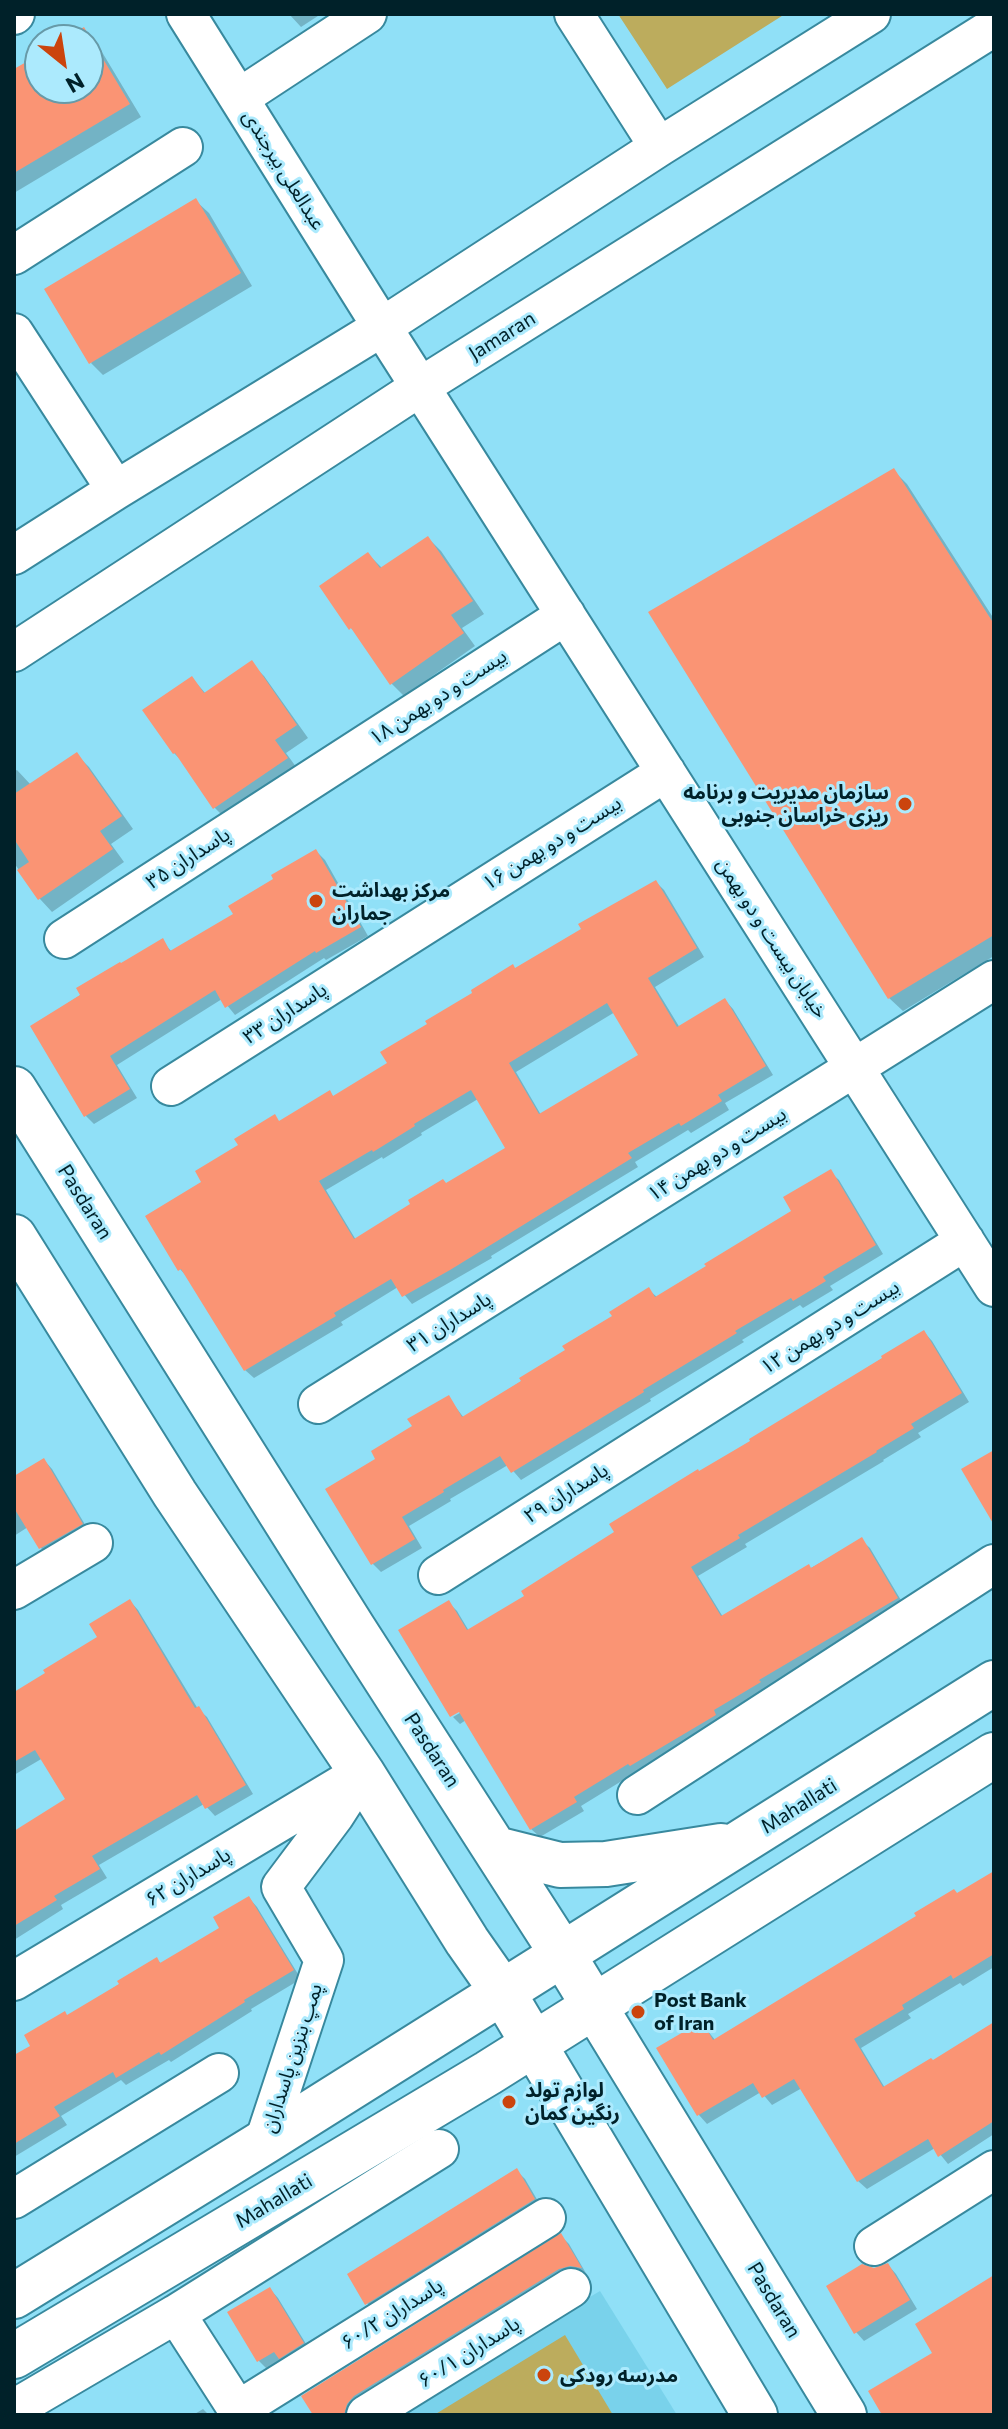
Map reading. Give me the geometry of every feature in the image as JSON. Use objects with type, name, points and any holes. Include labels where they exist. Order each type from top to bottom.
[{"type":"main road","name":"Pasdaran","points":[[14,1089],[563,1955],[844,2415]]},
{"type":"main road","points":[[14,1237],[175,1494],[362,1773],[467,1941],[502,1991],[755,2415]]},
{"type":"main road","name":"Mahallati","points":[[502,1991],[994,1683]]},
{"type":"main road","points":[[594,2005],[994,1755]]},
{"type":"main road","points":[[496,1849],[560,1865],[606,1864],[740,1843]]},
{"type":"main road","points":[[14,2296],[502,1991]]},
{"type":"main road","name":"Mahallati","points":[[14,2356],[594,2005]]},
{"type":"street","name":"عبدالعلی بیرجندی","points":[[186,14],[420,387]]},
{"type":"street","points":[[239,98],[367,14]]},
{"type":"street","points":[[574,14],[659,147]]},
{"type":"street","points":[[14,555],[382,327],[871,14]]},
{"type":"street","name":"Jamaran","points":[[14,652],[420,387],[994,27]]},
{"type":"street","points":[[14,255],[183,147]]},
{"type":"street","points":[[14,333],[116,490]]},
{"type":"street","name":"خیابان بیست و دو بهمن","points":[[420,387],[994,1287]]},
{"type":"street","name":"بیست و دو بهمن ۱۸","points":[[311,778],[566,615]]},
{"type":"street","name":"بیست و دو بهمن ۱۶","points":[[399,941],[666,772]]},
{"type":"street","name":"پاسداران ۳۵","points":[[64,939],[311,778]]},
{"type":"street","name":"پاسداران ۳۳","points":[[171,1086],[399,941]]},
{"type":"street","name":"بیست و دو بهمن ۱۴","points":[[580,1240],[994,980]]},
{"type":"street","name":"پاسداران ۳۱","points":[[318,1404],[580,1240]]},
{"type":"street","name":"بیست و دو بهمن ۱۲","points":[[695,1412],[965,1241]]},
{"type":"street","name":"پاسداران ۲۹","points":[[438,1575],[695,1412]]},
{"type":"street","points":[[14,1590],[93,1543]]},
{"type":"street","points":[[637,1795],[994,1564]]},
{"type":"street","name":"پاسداران ۶۲","points":[[14,1981],[362,1773]]},
{"type":"street","name":"پمپ بنزین پاسداران","points":[[264,2142],[324,1960],[281,1887],[362,1773]]},
{"type":"street","points":[[14,2199],[219,2073]]},
{"type":"street","points":[[24,2403],[176,2314],[439,2149]]},
{"type":"street","points":[[874,2246],[994,2170]]},
{"type":"street","name":"پاسداران ۶۰/۲","points":[[239,2413],[546,2218]]},
{"type":"street","name":"پاسداران ۶۰/۱","points":[[366,2415],[571,2288]]},
{"type":"street","points":[[176,2314],[239,2413]]},
{"type":"shaded area","points":[[618,14],[785,14],[667,89]]},
{"type":"shaded area","name":"مدرسه رودکی","points":[[600,2291],[677,2415],[392,2415]]},
{"type":"shaded area","name":"مدرسه رودکی","points":[[565,2335],[613,2415],[434,2415]]},
{"type":"building","points":[[104,60],[130,104],[14,173],[14,69],[24,63],[24,104],[104,104]]},
{"type":"building","points":[[196,198],[241,273],[89,364],[44,289]]},
{"type":"building","name":"سازمان مدیریت و برنامه ریزی خراسان جنوبی","points":[[894,468],[994,624],[994,935],[888,999],[648,612]]},
{"type":"building","points":[[428,536],[473,601],[451,615],[464,633],[390,685],[319,586],[368,552],[380,568]]},
{"type":"building","points":[[252,660],[297,725],[275,740],[288,758],[213,809],[142,710],[192,676],[204,693]]},
{"type":"building","points":[[77,752],[122,816],[100,831],[113,849],[38,900],[17,870],[29,862],[14,839],[14,794]]},
{"type":"building","points":[[316,849],[361,927],[315,951],[225,1008],[215,990],[110,1056],[130,1089],[84,1117],[30,1026],[80,995],[76,988],[163,938],[170,951],[233,914],[228,906],[273,879],[271,875]]},
{"type":"building","points":[[656,880],[697,948],[648,978],[677,1027],[725,998],[766,1066],[718,1095],[722,1101],[628,1153],[632,1158],[450,1270],[402,1297],[391,1279],[244,1371],[145,1216],[201,1182],[195,1171],[238,1145],[234,1139],[275,1114],[279,1121],[330,1090],[333,1096],[387,1063],[380,1052],[427,1024],[425,1021],[513,964],[515,968],[581,929],[578,924]],"holes":[[[607,1003],[638,1055],[539,1114],[509,1063]],[[471,1090],[505,1148],[446,1183],[443,1179],[408,1200],[410,1204],[354,1239],[319,1181],[373,1152]]]},
{"type":"building","points":[[831,1169],[876,1245],[823,1277],[826,1281],[735,1331],[737,1333],[511,1473],[500,1456],[443,1490],[402,1517],[415,1539],[371,1565],[325,1489],[375,1459],[371,1451],[412,1426],[407,1419],[449,1395],[462,1417],[565,1350],[562,1346],[612,1316],[609,1312],[649,1287],[655,1297],[791,1211],[783,1197]]},
{"type":"building","points":[[924,1330],[962,1393],[911,1424],[914,1428],[877,1452],[738,1535],[740,1538],[691,1567],[721,1616],[862,1537],[898,1598],[759,1680],[761,1682],[714,1710],[716,1715],[574,1797],[577,1802],[530,1830],[459,1712],[450,1717],[398,1630],[449,1600],[467,1630],[524,1596],[521,1591],[614,1532],[609,1524],[750,1441]]},
{"type":"building","points":[[994,1450],[994,1525],[961,1469]]},
{"type":"building","points":[[44,1458],[83,1524],[39,1549],[14,1508],[14,1476]]},
{"type":"building","points":[[130,1599],[195,1708],[199,1706],[246,1785],[205,1809],[197,1795],[92,1856],[100,1869],[54,1896],[57,1900],[14,1926],[14,1831],[65,1799],[35,1750],[14,1762],[14,1692],[97,1637],[89,1624]]},
{"type":"building","points":[[994,1871],[994,1954],[953,1979],[951,1975],[902,2005],[904,2009],[854,2039],[883,2087],[994,2022],[994,2121],[938,2157],[928,2139],[857,2182],[794,2079],[762,2098],[753,2083],[697,2116],[656,2048],[702,2021],[713,2040],[916,1916],[914,1913],[954,1889],[957,1893]]},
{"type":"building","points":[[249,1896],[294,1970],[161,2055],[159,2052],[116,2078],[113,2072],[54,2107],[60,2116],[14,2144],[14,2055],[30,2046],[24,2035],[65,2011],[67,2015],[157,1957],[160,1963],[219,1928],[213,1917]]},
{"type":"building","points":[[517,2168],[535,2199],[365,2305],[347,2274]]},
{"type":"building","points":[[561,2233],[582,2268],[570,2266],[559,2269],[354,2396],[347,2404],[344,2415],[313,2415],[301,2396]]},
{"type":"building","points":[[888,2263],[910,2300],[854,2334],[826,2286],[862,2264],[874,2268]]},
{"type":"building","points":[[994,2275],[994,2415],[882,2415],[868,2391],[932,2353],[915,2324]]},
{"type":"building","points":[[270,2287],[304,2343],[279,2359],[274,2352],[257,2362],[227,2312]]},
{"type":"place","name":"سازمان مدیریت و برنامه ریزی خراسان جنوبی","points":[[905,804]]},
{"type":"place","name":"مرکز بهداشت جماران","points":[[316,901]]},
{"type":"place","name":"Post Bank of Iran","points":[[638,2012]]},
{"type":"place","name":"لوازم تولد رنگین کمان","points":[[509,2102]]},
{"type":"place","name":"مدرسه رودکی","points":[[544,2375]]}]
